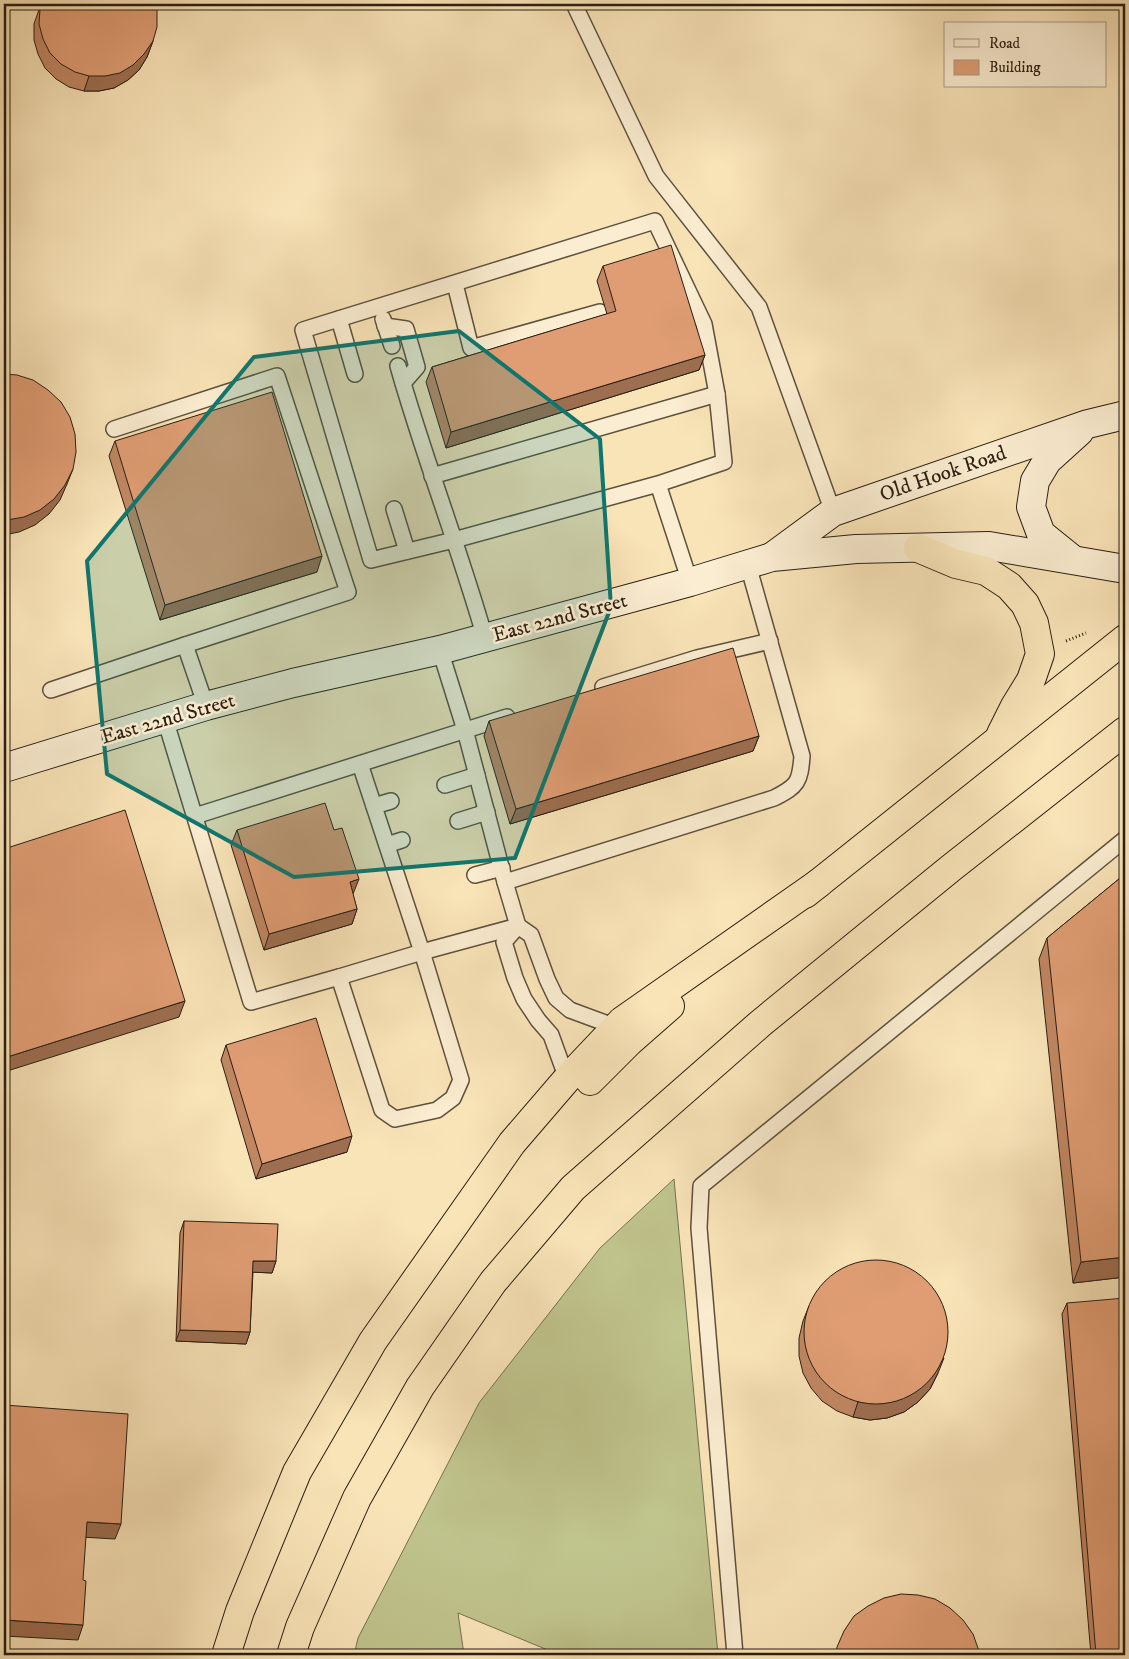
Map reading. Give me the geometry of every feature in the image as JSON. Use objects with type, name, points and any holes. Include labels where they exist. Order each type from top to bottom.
[{"type":"highway","points":[[918,548],[956,564],[986,571],[994,576],[1009,586],[1025,604],[1034,623],[1040,654],[1032,680],[1015,706],[998,742]]},
{"type":"highway","points":[[446,1238],[530,1142],[629,1042],[727,956],[1125,639]]},
{"type":"highway","points":[[291,1655],[300,1627],[357,1498],[420,1387],[493,1282],[573,1188],[761,1023],[951,868],[1125,731]]},
{"type":"highway","points":[[226,1655],[240,1612],[298,1472],[373,1341],[512,1143],[567,1079],[622,1021],[819,883]]},
{"type":"street","name":"Old Hook Road","points":[[760,561],[833,512],[1088,424],[1125,415]]},
{"type":"street","points":[[1075,561],[1041,534],[1031,507],[1035,481],[1047,461],[1088,424]]},
{"type":"street","name":"East 22nd Street","points":[[4,768],[206,706],[293,683],[440,650],[760,561],[856,550],[989,546],[1125,569]]},
{"type":"lane","points":[[574,4],[656,176],[759,307],[833,512]]},
{"type":"lane","points":[[655,221],[704,324],[718,394],[724,462],[658,484],[454,540],[371,560],[303,330],[455,284],[655,221]]},
{"type":"lane","points":[[455,284],[471,348],[600,312]]},
{"type":"lane","points":[[380,306],[392,346]]},
{"type":"lane","points":[[338,319],[355,374]]},
{"type":"lane","points":[[386,326],[406,329],[417,366],[403,383]]},
{"type":"lane","points":[[398,366],[485,638]]},
{"type":"lane","points":[[51,690],[348,592],[277,376],[114,429]]},
{"type":"lane","points":[[432,476],[718,394]]},
{"type":"lane","points":[[658,484],[690,582]]},
{"type":"lane","points":[[394,509],[407,551]]},
{"type":"lane","points":[[475,875],[503,875],[765,800],[790,790],[800,776],[802,756],[770,641],[760,561]]},
{"type":"lane","points":[[586,693],[697,658],[770,641]]},
{"type":"lane","points":[[185,645],[206,706]]},
{"type":"lane","points":[[440,650],[465,730],[518,926],[531,935],[556,998],[570,1010],[616,1027]]},
{"type":"lane","points":[[195,816],[520,713]]},
{"type":"lane","points":[[165,719],[250,1002],[518,926]]},
{"type":"lane","points":[[339,977],[382,1110],[395,1119],[437,1110],[453,1098],[461,1080],[422,952],[409,892],[387,845],[360,764]]},
{"type":"lane","points":[[446,785],[477,775]]},
{"type":"lane","points":[[374,806],[390,801]]},
{"type":"lane","points":[[458,821],[487,812]]},
{"type":"lane","points":[[735,1655],[699,1228],[701,1186],[1125,839]]},
{"type":"lane","points":[[387,845],[402,840]]},
{"type":"lane","points":[[518,926],[504,942],[514,978],[524,999],[551,1035],[567,1079]]},
{"type":"highlighted area","points":[[459,331],[600,439],[611,607],[515,858],[294,877],[107,774],[87,561],[254,357]]},
{"type":"green space","points":[[674,1179],[718,1655],[560,1655],[458,1613],[464,1655],[354,1655],[358,1638],[479,1403],[600,1248]]},
{"type":"building","points":[[41,4],[155,4],[157,27],[153,41],[133,65],[120,73],[105,76],[89,76],[75,72],[61,64],[50,53],[43,39],[39,24]]},
{"type":"building","points":[[671,245],[705,355],[451,432],[432,367],[616,311],[603,266]]},
{"type":"building","points":[[4,374],[17,375],[33,380],[61,402],[70,417],[75,434],[76,452],[73,469],[65,485],[54,499],[40,510],[24,517],[7,520],[4,520]]},
{"type":"building","points":[[272,392],[322,556],[165,605],[115,441]]},
{"type":"building","points":[[733,648],[759,736],[516,809],[489,721]]},
{"type":"building","points":[[325,803],[334,830],[342,828],[359,879],[350,882],[357,909],[269,934],[237,830]]},
{"type":"building","points":[[125,810],[185,1001],[4,1058],[4,849]]},
{"type":"building","points":[[1125,874],[1125,1257],[1081,1262],[1047,938]]},
{"type":"building","points":[[316,1018],[352,1136],[262,1164],[226,1045]]},
{"type":"building","points":[[184,1221],[278,1224],[276,1261],[253,1261],[250,1332],[180,1330]]},
{"type":"building","points":[[876,1260],[904,1265],[927,1281],[943,1304],[948,1332],[943,1360],[927,1383],[904,1399],[876,1404],[848,1399],[825,1383],[809,1360],[804,1332],[809,1304],[825,1281],[848,1265]]},
{"type":"building","points":[[1125,1298],[1125,1655],[1096,1655],[1067,1303]]},
{"type":"building","points":[[4,1405],[128,1414],[121,1524],[87,1522],[83,1580],[86,1581],[83,1625],[4,1620]]},
{"type":"building","points":[[901,1594],[935,1599],[950,1608],[963,1620],[973,1634],[979,1655],[836,1655],[837,1647],[844,1631],[854,1616],[884,1598]]}]
